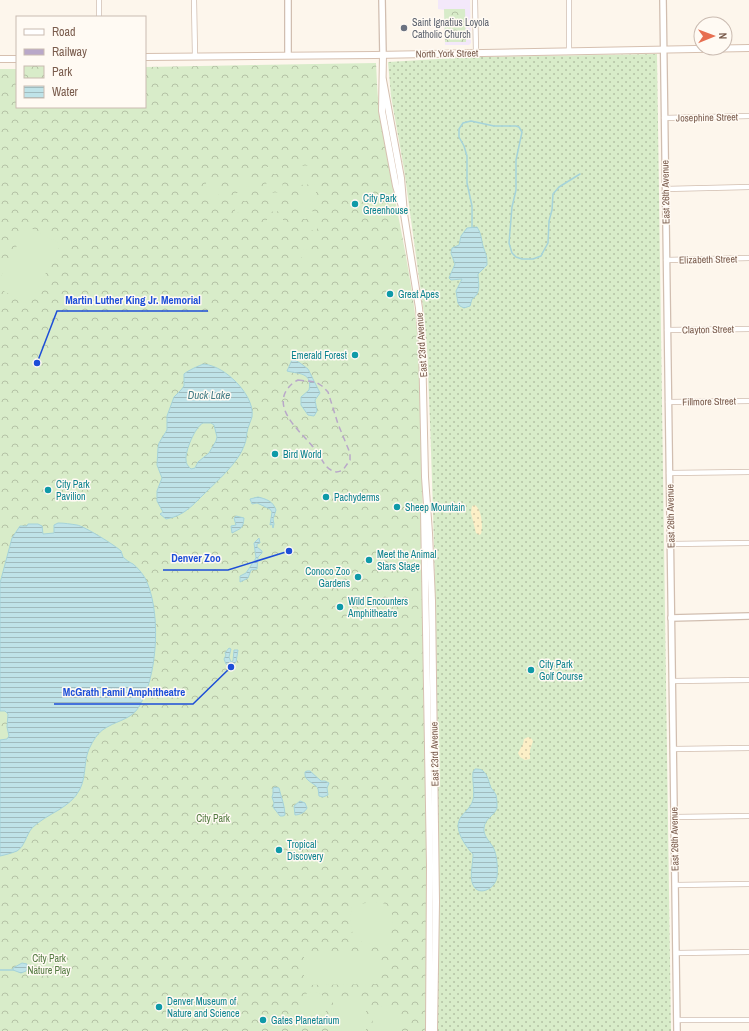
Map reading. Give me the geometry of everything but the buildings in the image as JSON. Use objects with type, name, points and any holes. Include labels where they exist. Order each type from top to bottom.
[{"type":"main road","name":"North York Street","points":[[146,57],[383,55],[570,50],[749,48]]},
{"type":"main road","name":"East 23rd Avenue","points":[[383,55],[383,80],[401,178],[404,214],[421,333],[425,477],[424,536],[427,615],[430,949],[429,1031]]},
{"type":"main road","points":[[0,59],[16,59]]},
{"type":"main road","name":"East 23rd Avenue","points":[[425,477],[429,519],[432,601],[436,902],[434,1031]]},
{"type":"main road","points":[[430,949],[433,953],[434,984]]},
{"type":"street","points":[[99,0],[99,16]]},
{"type":"street","points":[[194,0],[195,56]]},
{"type":"street","points":[[288,0],[288,55]]},
{"type":"street","name":"East 23rd Avenue","points":[[382,0],[383,55]]},
{"type":"street","points":[[475,0],[476,53]]},
{"type":"street","points":[[569,0],[570,50]]},
{"type":"street","name":"East 26th Avenue","points":[[663,0],[677,1031]]},
{"type":"street","name":"Josephine Street","points":[[664,118],[749,116]]},
{"type":"street","points":[[665,189],[749,187]]},
{"type":"street","name":"Elizabeth Street","points":[[666,260],[749,258]]},
{"type":"street","name":"Clayton Street","points":[[667,330],[749,329]]},
{"type":"street","name":"Fillmore Street","points":[[668,402],[749,401]]},
{"type":"street","points":[[669,473],[749,472]]},
{"type":"street","points":[[670,544],[749,543]]},
{"type":"street","points":[[671,618],[749,616]]},
{"type":"street","points":[[672,681],[749,680]]},
{"type":"street","points":[[673,749],[749,748]]},
{"type":"street","points":[[674,817],[749,816]]},
{"type":"street","points":[[675,885],[749,884]]},
{"type":"street","points":[[676,953],[749,952]]},
{"type":"street","points":[[677,1020],[749,1020]]},
{"type":"shaded area","points":[[438,0],[470,0],[471,43],[469,45],[445,45],[444,10],[438,9]]},
{"type":"green space","points":[[444,9],[465,9],[466,42],[445,42]]},
{"type":"green space","name":"City Park Golf Course","points":[[657,54],[671,1031],[437,1031],[437,689],[427,348],[424,314],[404,169],[391,96],[388,62],[472,57]]},
{"type":"green space","name":"City Park","points":[[376,63],[379,106],[412,292],[419,352],[425,604],[423,669],[427,877],[426,1031],[0,1031],[0,69],[16,69],[16,108],[146,108],[146,67]]},
{"type":"green space","points":[[315,165],[315,173],[299,173],[299,166]]},
{"type":"green space","points":[[282,166],[282,174],[266,174],[266,167]]},
{"type":"green space","points":[[299,177],[316,177],[316,184],[300,185]]},
{"type":"green space","points":[[234,179],[250,179],[250,186],[234,187]]},
{"type":"green space","points":[[266,181],[282,181],[283,188],[267,189]]},
{"type":"green space","points":[[206,183],[218,183],[219,199],[207,200]]},
{"type":"green space","points":[[316,188],[316,196],[300,196],[300,189]]},
{"type":"green space","points":[[283,192],[283,200],[267,200],[267,193]]},
{"type":"green space","points":[[234,193],[251,193],[251,201],[235,201]]},
{"type":"green space","points":[[300,200],[316,200],[316,207],[300,208]]},
{"type":"green space","points":[[267,204],[283,204],[283,211],[267,212]]},
{"type":"green space","points":[[235,205],[251,205],[251,212],[235,213]]},
{"type":"green space","points":[[317,211],[317,219],[301,219],[301,212]]},
{"type":"green space","points":[[283,215],[283,223],[267,223],[267,216]]},
{"type":"green space","points":[[301,223],[317,223],[317,230],[301,231]]},
{"type":"green space","points":[[27,226],[61,244],[29,305],[0,289],[0,278]]},
{"type":"green space","points":[[317,249],[318,261],[302,262],[302,250]]},
{"type":"green space","points":[[373,902],[387,905],[391,910],[392,930],[389,944],[369,944],[361,942],[353,933],[351,926],[352,905]]},
{"type":"green space","points":[[304,951],[379,951],[379,984],[304,985]]},
{"type":"green space","points":[[313,992],[323,996],[327,1006],[323,1016],[313,1020],[303,1016],[299,1006],[303,996]]},
{"type":"green space","points":[[333,1001],[366,1001],[366,1031],[333,1031]]},
{"type":"green space","points":[[386,1005],[392,1006],[398,1010],[403,1020],[394,1031],[378,1031],[373,1023],[373,1015],[378,1009]]},
{"type":"sand","points":[[475,505],[479,511],[482,523],[482,531],[479,535],[476,533],[471,513],[472,506]]},
{"type":"sand","points":[[528,737],[533,741],[530,750],[530,759],[525,760],[520,757],[518,753],[524,739]]},
{"type":"water","points":[[477,227],[481,235],[487,265],[478,274],[479,287],[477,294],[472,299],[470,306],[464,308],[458,303],[456,291],[462,279],[451,280],[449,278],[455,264],[451,253],[452,248],[459,245],[461,236],[467,228]]},
{"type":"water","points":[[292,360],[295,360],[308,369],[320,393],[315,400],[317,411],[314,416],[308,415],[301,405],[301,397],[309,390],[309,380],[304,375],[287,371]]},
{"type":"water","name":"Duck Lake","points":[[204,364],[217,368],[236,382],[250,402],[252,417],[247,430],[245,444],[232,466],[191,507],[177,516],[166,519],[160,514],[163,512],[157,501],[157,491],[162,478],[157,465],[159,443],[167,430],[167,416],[174,397],[184,386],[184,374]],"holes":[[[203,423],[211,423],[214,425],[217,437],[216,441],[209,453],[198,462],[195,468],[191,469],[186,463],[187,451],[191,440],[200,425]]]},
{"type":"water","points":[[258,497],[269,501],[275,507],[276,510],[273,519],[273,528],[272,524],[270,525],[272,512],[270,509],[257,503],[252,504],[250,499]]},
{"type":"water","points":[[236,516],[244,518],[243,524],[239,529],[232,533],[231,526],[236,525],[234,518]]},
{"type":"water","points":[[58,523],[81,526],[93,532],[121,551],[123,557],[141,572],[150,591],[154,606],[156,640],[154,657],[147,688],[139,707],[130,716],[104,729],[94,740],[87,755],[84,778],[76,796],[32,828],[20,849],[0,856],[0,740],[7,739],[9,736],[7,727],[8,714],[5,711],[0,711],[0,583],[12,538],[20,526],[38,524],[42,526],[43,534],[54,533],[54,525]]},
{"type":"water","points":[[259,538],[260,543],[257,544],[257,547],[262,551],[262,553],[258,557],[257,569],[251,570],[248,578],[240,582],[240,576],[246,573],[256,558],[254,543]]},
{"type":"water","points":[[229,648],[231,649],[229,657],[231,662],[233,661],[234,650],[238,650],[236,662],[233,665],[226,664],[224,659],[226,655],[225,653]]},
{"type":"water","points":[[475,769],[481,770],[485,773],[491,788],[496,795],[497,802],[497,808],[486,822],[484,831],[485,836],[493,847],[495,853],[497,877],[493,886],[489,889],[481,891],[474,887],[472,882],[471,872],[473,854],[462,839],[458,825],[460,818],[470,807],[473,800],[473,772]]},
{"type":"water","points":[[310,771],[321,781],[329,783],[327,788],[328,795],[323,797],[319,796],[318,788],[309,781],[305,775],[305,772]]},
{"type":"water","points":[[273,788],[279,788],[283,802],[285,815],[283,816],[280,816],[273,807],[274,803],[272,797]]},
{"type":"water","points":[[300,801],[305,803],[307,808],[302,813],[295,815],[294,806]]},
{"type":"water","points":[[22,963],[27,964],[26,971],[21,973],[13,970],[13,968]]},
{"type":"waterway","points":[[472,227],[472,206],[467,183],[467,156],[459,137],[459,129],[463,123],[471,121],[494,126],[516,126],[519,127],[522,132],[516,160],[516,190],[512,207],[509,243],[512,253],[516,257],[522,259],[533,259],[541,256],[548,243],[549,221],[552,210],[553,194],[559,187],[580,174]]},
{"type":"waterway","points":[[0,970],[13,970]]},
{"type":"railway","points":[[298,380],[316,382],[328,392],[338,424],[350,453],[350,460],[343,470],[336,472],[328,468],[287,416],[283,401],[285,393],[290,385],[298,380]]},
{"type":"place","name":"Saint Ignatius Loyola Catholic Church","points":[[404,28]]},
{"type":"place","name":"City Park Greenhouse","points":[[355,204]]},
{"type":"place","name":"Great Apes","points":[[390,294]]},
{"type":"place","name":"Emerald Forest","points":[[355,355]]},
{"type":"place","name":"Martin Luther King Jr. Memorial","points":[[37,363]]},
{"type":"place","name":"Bird World","points":[[275,454]]},
{"type":"place","name":"City Park Pavilion","points":[[48,490]]},
{"type":"place","name":"Pachyderms","points":[[326,497]]},
{"type":"place","name":"Sheep Mountain","points":[[397,507]]},
{"type":"place","name":"Denver Zoo","points":[[289,551]]},
{"type":"place","name":"Meet the Animal Stars Stage","points":[[369,560]]},
{"type":"place","name":"Conoco Zoo Gardens","points":[[358,577]]},
{"type":"place","name":"Wild Encounters Amphitheatre","points":[[340,607]]},
{"type":"place","name":"McGrath Famil Amphitheatre","points":[[231,667]]},
{"type":"place","name":"City Park Golf Course","points":[[531,670]]},
{"type":"place","name":"Tropical Discovery","points":[[279,850]]},
{"type":"place","name":"Denver Museum of Nature and Science","points":[[159,1007]]},
{"type":"place","name":"Gates Planetarium","points":[[263,1020]]},
{"type":"park label","name":"City Park Nature Play","points":[[49,964]]}]
